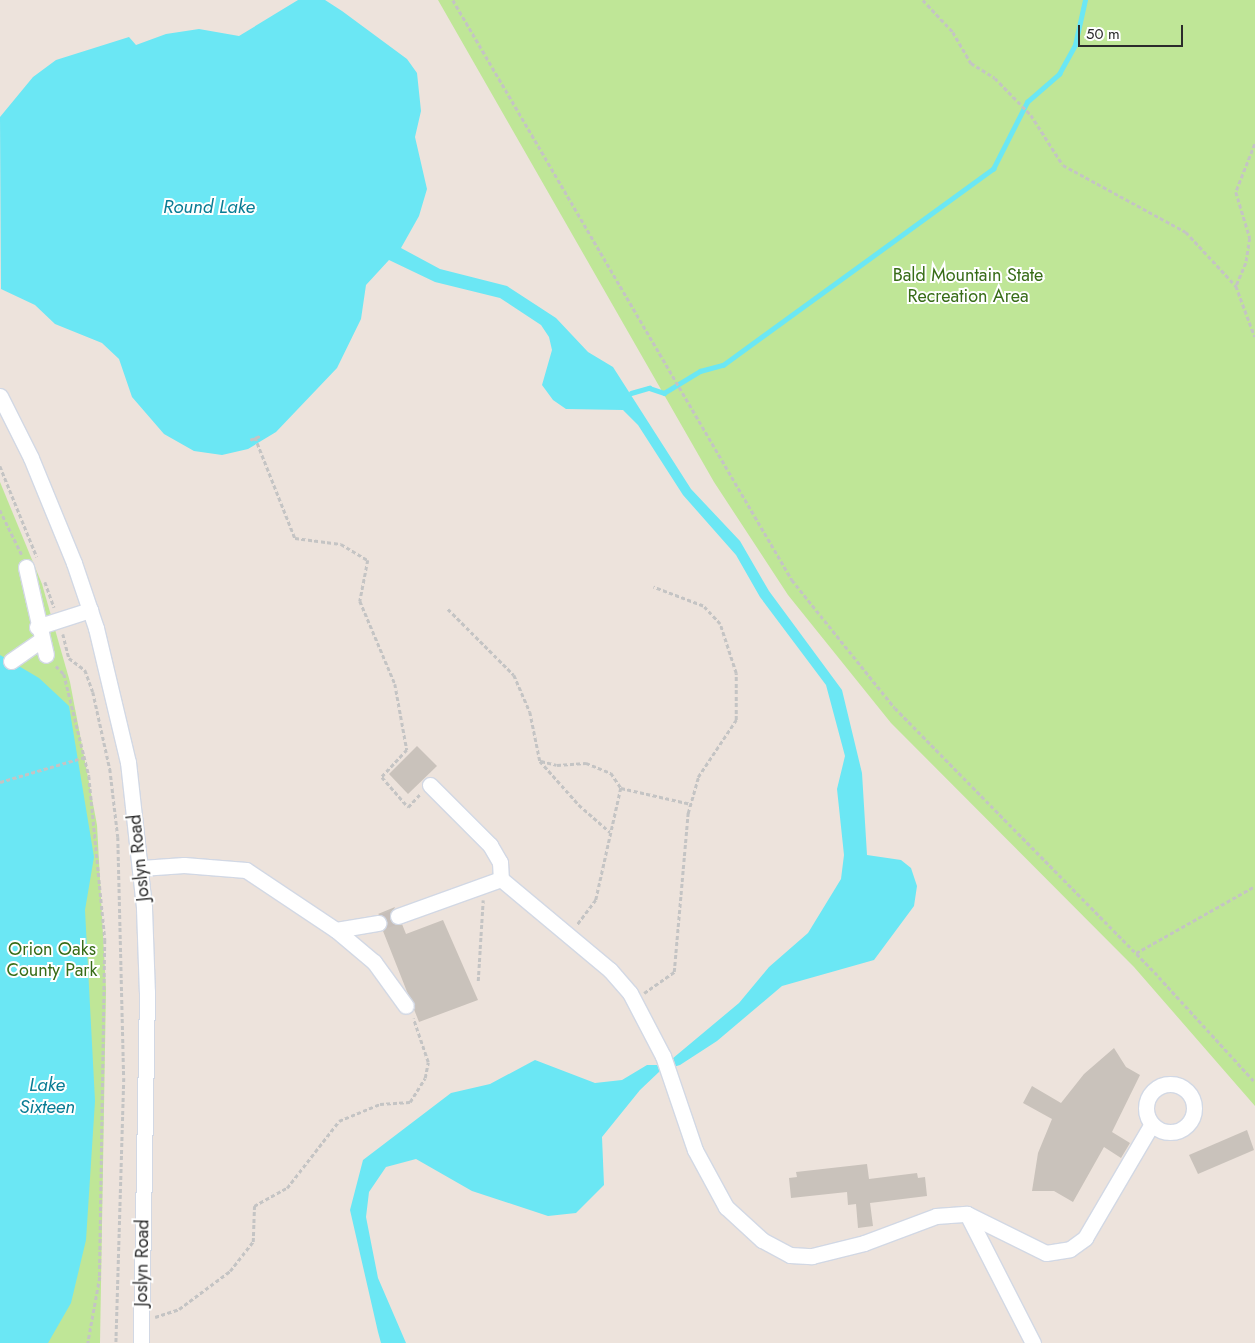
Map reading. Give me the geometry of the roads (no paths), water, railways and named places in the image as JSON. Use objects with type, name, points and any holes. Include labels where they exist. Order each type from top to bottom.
[{"type":"street","name":"Joslyn Road","points":[[0,396],[51,502],[90,610],[128,762],[141,868],[147,992],[141,1343]]},
{"type":"street","points":[[33,567],[39,633],[46,655]]},
{"type":"street","points":[[11,662],[39,633],[59,620],[90,610]]},
{"type":"street","points":[[430,785],[490,845],[500,862],[501,879],[610,970],[634,1000],[666,1063],[695,1150],[726,1207],[762,1240],[790,1255],[812,1256],[864,1243],[936,1216],[967,1214],[1046,1253],[1070,1249],[1085,1238],[1152,1124]]},
{"type":"street","points":[[141,868],[184,865],[246,870],[336,930],[374,962],[406,1006]]},
{"type":"street","points":[[398,916],[501,879]]},
{"type":"street","points":[[336,930],[378,923]]},
{"type":"street","points":[[967,1214],[1033,1343]]},
{"type":"water","name":"Round Lake","points":[[298,0],[325,0],[407,59],[417,73],[421,111],[415,137],[427,189],[419,216],[401,248],[440,269],[507,286],[556,318],[588,352],[613,367],[691,489],[740,541],[769,591],[842,690],[862,773],[867,855],[901,860],[911,868],[917,886],[914,906],[874,960],[782,986],[717,1041],[680,1065],[660,1071],[640,1090],[602,1137],[604,1185],[576,1213],[548,1216],[472,1191],[416,1159],[386,1167],[369,1192],[366,1217],[378,1278],[406,1343],[381,1343],[378,1332],[350,1210],[363,1160],[451,1093],[490,1084],[535,1060],[595,1083],[622,1080],[647,1065],[661,1065],[672,1059],[739,1003],[769,967],[808,933],[841,879],[844,855],[837,789],[845,756],[826,685],[760,597],[736,555],[683,495],[638,425],[623,410],[566,409],[553,400],[542,385],[552,350],[549,337],[541,325],[500,298],[435,282],[389,260],[366,285],[361,319],[337,368],[276,432],[248,449],[222,455],[194,451],[164,434],[132,397],[119,359],[102,343],[55,324],[35,305],[1,289],[0,117],[33,77],[56,60],[129,37],[136,45],[166,34],[199,29],[239,36]]},
{"type":"water","name":"Lake Sixteen","points":[[0,655],[39,678],[69,706],[94,857],[85,910],[95,1101],[86,1240],[71,1303],[48,1343],[0,1343]]},
{"type":"waterway","points":[[631,393],[649,388],[664,393],[700,371],[723,365],[993,169],[1027,102],[1059,74],[1075,45],[1085,0]]},
{"type":"tunnel","points":[[378,923],[398,916]]},
{"type":"park label","name":"Bald Mountain State Recreation Area","points":[[968,286]]},
{"type":"park label","name":"Orion Oaks County Park","points":[[52,960]]}]
